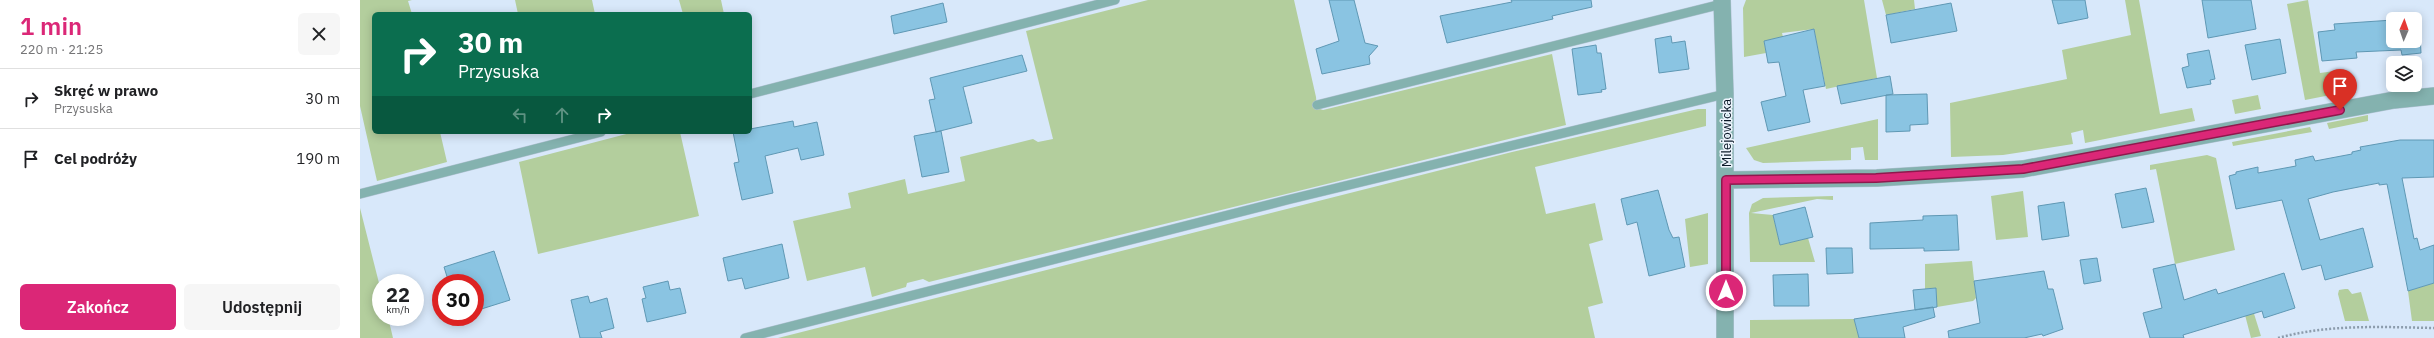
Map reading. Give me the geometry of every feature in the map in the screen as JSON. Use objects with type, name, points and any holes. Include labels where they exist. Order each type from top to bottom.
[{"type":"street","name":"Milejowicka","points":[[1722,2],[1726,180],[1725,338]]},
{"type":"street","points":[[1726,180],[1876,178],[2023,169],[2394,100],[2434,96]]},
{"type":"lane","points":[[752,93],[1115,0]]},
{"type":"lane","points":[[1317,105],[1722,2]]},
{"type":"lane","points":[[745,338],[1287,200],[1725,94]]},
{"type":"lane","points":[[360,194],[593,134]]},
{"type":"path","points":[[2278,338],[2304,332],[2340,327],[2434,328]]},
{"type":"green space","points":[[360,0],[412,0],[408,1],[411,12],[372,12],[372,134],[440,134],[447,162],[377,181],[360,106]]},
{"type":"green space","points":[[515,0],[592,0],[595,12],[518,12]]},
{"type":"green space","points":[[679,0],[721,0],[724,12],[682,12]]},
{"type":"green space","points":[[1148,0],[1294,0],[1316,97],[1317,108],[1323,110],[1552,54],[1566,125],[929,282],[923,279],[907,283],[906,287],[872,297],[865,267],[807,281],[793,221],[851,208],[848,193],[905,179],[908,194],[965,181],[960,157],[1033,139],[1038,142],[1053,139],[1026,31]]},
{"type":"green space","points":[[1746,0],[1864,0],[1877,78],[1826,89],[1814,29],[1782,33],[1783,37],[1764,41],[1766,53],[1744,57],[1743,8]]},
{"type":"green space","points":[[1882,0],[1914,0],[1915,9],[1886,15]]},
{"type":"green space","points":[[2125,0],[2139,0],[2160,114],[2192,108],[2195,121],[2085,143],[2083,130],[2071,133],[2073,144],[2003,155],[1951,157],[1950,103],[2067,79],[2062,50],[2131,35]]},
{"type":"green space","points":[[2308,0],[2320,73],[2342,70],[2346,92],[2305,100],[2287,4]]},
{"type":"green space","points":[[2258,95],[2261,109],[2235,114],[2232,100]]},
{"type":"green space","points":[[1698,109],[1706,109],[1706,126],[1535,167],[1546,214],[1595,203],[1603,240],[1589,244],[1603,303],[1588,307],[1595,338],[778,338],[1512,152]]},
{"type":"green space","points":[[2368,115],[2368,121],[2329,129],[2327,123]]},
{"type":"green space","points":[[1878,119],[1878,160],[1865,160],[1863,147],[1851,148],[1851,160],[1763,163],[1754,160],[1746,148]]},
{"type":"green space","points":[[2310,127],[2312,132],[2233,146],[2232,142]]},
{"type":"green space","points":[[626,134],[680,134],[699,216],[538,254],[519,162]]},
{"type":"green space","points":[[2207,155],[2216,158],[2235,250],[2175,264],[2156,169],[2150,170],[2150,165]]},
{"type":"green space","points":[[2023,191],[2028,237],[1996,240],[1991,196]]},
{"type":"green space","points":[[1833,196],[1833,200],[1817,199],[1751,213],[1773,215],[1780,245],[1808,238],[1815,262],[1750,262],[1749,213],[1752,204],[1763,198]]},
{"type":"green space","points":[[360,208],[377,274],[372,274],[372,326],[390,326],[393,338],[360,338]]},
{"type":"green space","points":[[1708,213],[1708,264],[1690,267],[1685,219]]},
{"type":"green space","points":[[1972,261],[1976,298],[1973,301],[1937,307],[1936,288],[1925,289],[1925,264]]},
{"type":"green space","points":[[2434,283],[2434,321],[2412,321],[2408,291]]},
{"type":"green space","points":[[2245,285],[2261,336],[2251,338],[2238,288]]},
{"type":"green space","points":[[2348,289],[2352,294],[2361,292],[2369,321],[2345,321],[2338,294],[2339,290]]},
{"type":"green space","points":[[1854,319],[1859,338],[1750,338],[1750,320]]},
{"type":"building","points":[[1329,0],[1354,0],[1365,43],[1378,46],[1369,56],[1370,64],[1322,74],[1316,49],[1339,41]]},
{"type":"building","points":[[1511,0],[1591,0],[1592,7],[1552,16],[1553,19],[1447,43],[1440,16],[1512,2]]},
{"type":"building","points":[[2052,0],[2085,0],[2088,18],[2058,24]]},
{"type":"building","points":[[2202,0],[2251,0],[2256,29],[2208,38]]},
{"type":"building","points":[[943,3],[947,22],[894,34],[891,16]]},
{"type":"building","points":[[1951,3],[1957,31],[1891,43],[1886,15]]},
{"type":"building","points":[[2386,20],[2386,48],[2421,48],[2421,53],[2402,55],[2401,50],[2356,52],[2357,58],[2322,61],[2318,32],[2335,30],[2334,24]]},
{"type":"building","points":[[1814,29],[1825,86],[1803,90],[1810,122],[1768,131],[1761,102],[1786,96],[1779,62],[1768,63],[1764,41]]},
{"type":"building","points":[[1671,36],[1672,43],[1685,41],[1689,69],[1659,73],[1655,39]]},
{"type":"building","points":[[2280,39],[2286,73],[2252,80],[2245,45]]},
{"type":"building","points":[[1596,45],[1597,53],[1601,53],[1606,89],[1601,90],[1602,92],[1578,95],[1572,49]]},
{"type":"building","points":[[2209,50],[2215,79],[2210,80],[2211,84],[2187,88],[2182,68],[2189,66],[2187,54]]},
{"type":"building","points":[[1022,55],[1027,71],[963,87],[972,123],[936,132],[929,100],[935,99],[930,78]]},
{"type":"building","points":[[1890,76],[1893,94],[1841,104],[1837,86]]},
{"type":"building","points":[[1927,94],[1928,124],[1910,125],[1910,131],[1886,132],[1886,95]]},
{"type":"building","points":[[793,121],[794,127],[817,122],[824,155],[801,160],[798,148],[765,156],[773,193],[742,200],[734,163],[739,162],[733,134],[752,134],[752,129]]},
{"type":"building","points":[[941,131],[949,172],[922,177],[914,136]]},
{"type":"building","points":[[2400,140],[2434,140],[2434,177],[2402,178],[2414,239],[2417,238],[2420,250],[2434,245],[2434,283],[2408,291],[2387,184],[2379,185],[2379,183],[2333,192],[2308,199],[2320,240],[2363,228],[2373,267],[2325,280],[2321,265],[2302,270],[2282,200],[2236,209],[2229,176],[2236,174],[2236,172],[2258,167],[2258,173],[2296,166],[2295,160],[2313,156],[2315,161],[2352,154],[2352,152],[2361,150],[2360,147]]},
{"type":"building","points":[[2146,188],[2154,222],[2122,228],[2115,194]]},
{"type":"building","points":[[1658,190],[1669,230],[1673,238],[1679,237],[1685,267],[1649,276],[1637,222],[1627,225],[1621,199]]},
{"type":"building","points":[[2064,202],[2069,236],[2042,240],[2038,206]]},
{"type":"building","points":[[1805,207],[1813,237],[1780,245],[1773,215]]},
{"type":"building","points":[[1957,215],[1959,250],[1924,251],[1924,248],[1870,249],[1870,223],[1923,220],[1923,216]]},
{"type":"building","points":[[782,244],[789,278],[745,289],[742,278],[728,281],[723,258]]},
{"type":"building","points":[[1826,248],[1852,248],[1853,273],[1827,274]]},
{"type":"building","points":[[494,251],[510,300],[484,308],[484,274],[446,274],[444,267]]},
{"type":"building","points":[[2097,258],[2101,281],[2084,284],[2080,260]]},
{"type":"building","points":[[2175,264],[2184,300],[2216,289],[2218,294],[2284,273],[2295,308],[2264,318],[2262,311],[2183,335],[2184,338],[2150,338],[2143,313],[2162,308],[2153,269]]},
{"type":"building","points":[[2044,271],[2048,289],[2053,289],[2063,329],[2043,336],[2042,334],[2024,338],[1949,338],[1948,331],[1980,323],[1974,281]]},
{"type":"building","points":[[1808,274],[1809,306],[1774,306],[1773,275]]},
{"type":"building","points":[[668,281],[670,290],[680,288],[686,313],[647,322],[642,299],[646,298],[643,287]]},
{"type":"building","points":[[1936,288],[1937,307],[1915,310],[1913,290]]},
{"type":"building","points":[[588,296],[590,303],[607,298],[614,328],[600,332],[602,338],[580,338],[571,300]]},
{"type":"building","points":[[1933,307],[1935,317],[1903,327],[1905,338],[1859,338],[1854,319]]},
{"type":"route","points":[[1726,291],[1726,180],[1876,178],[1978,174],[2023,169],[2088,159],[2340,110]]}]
